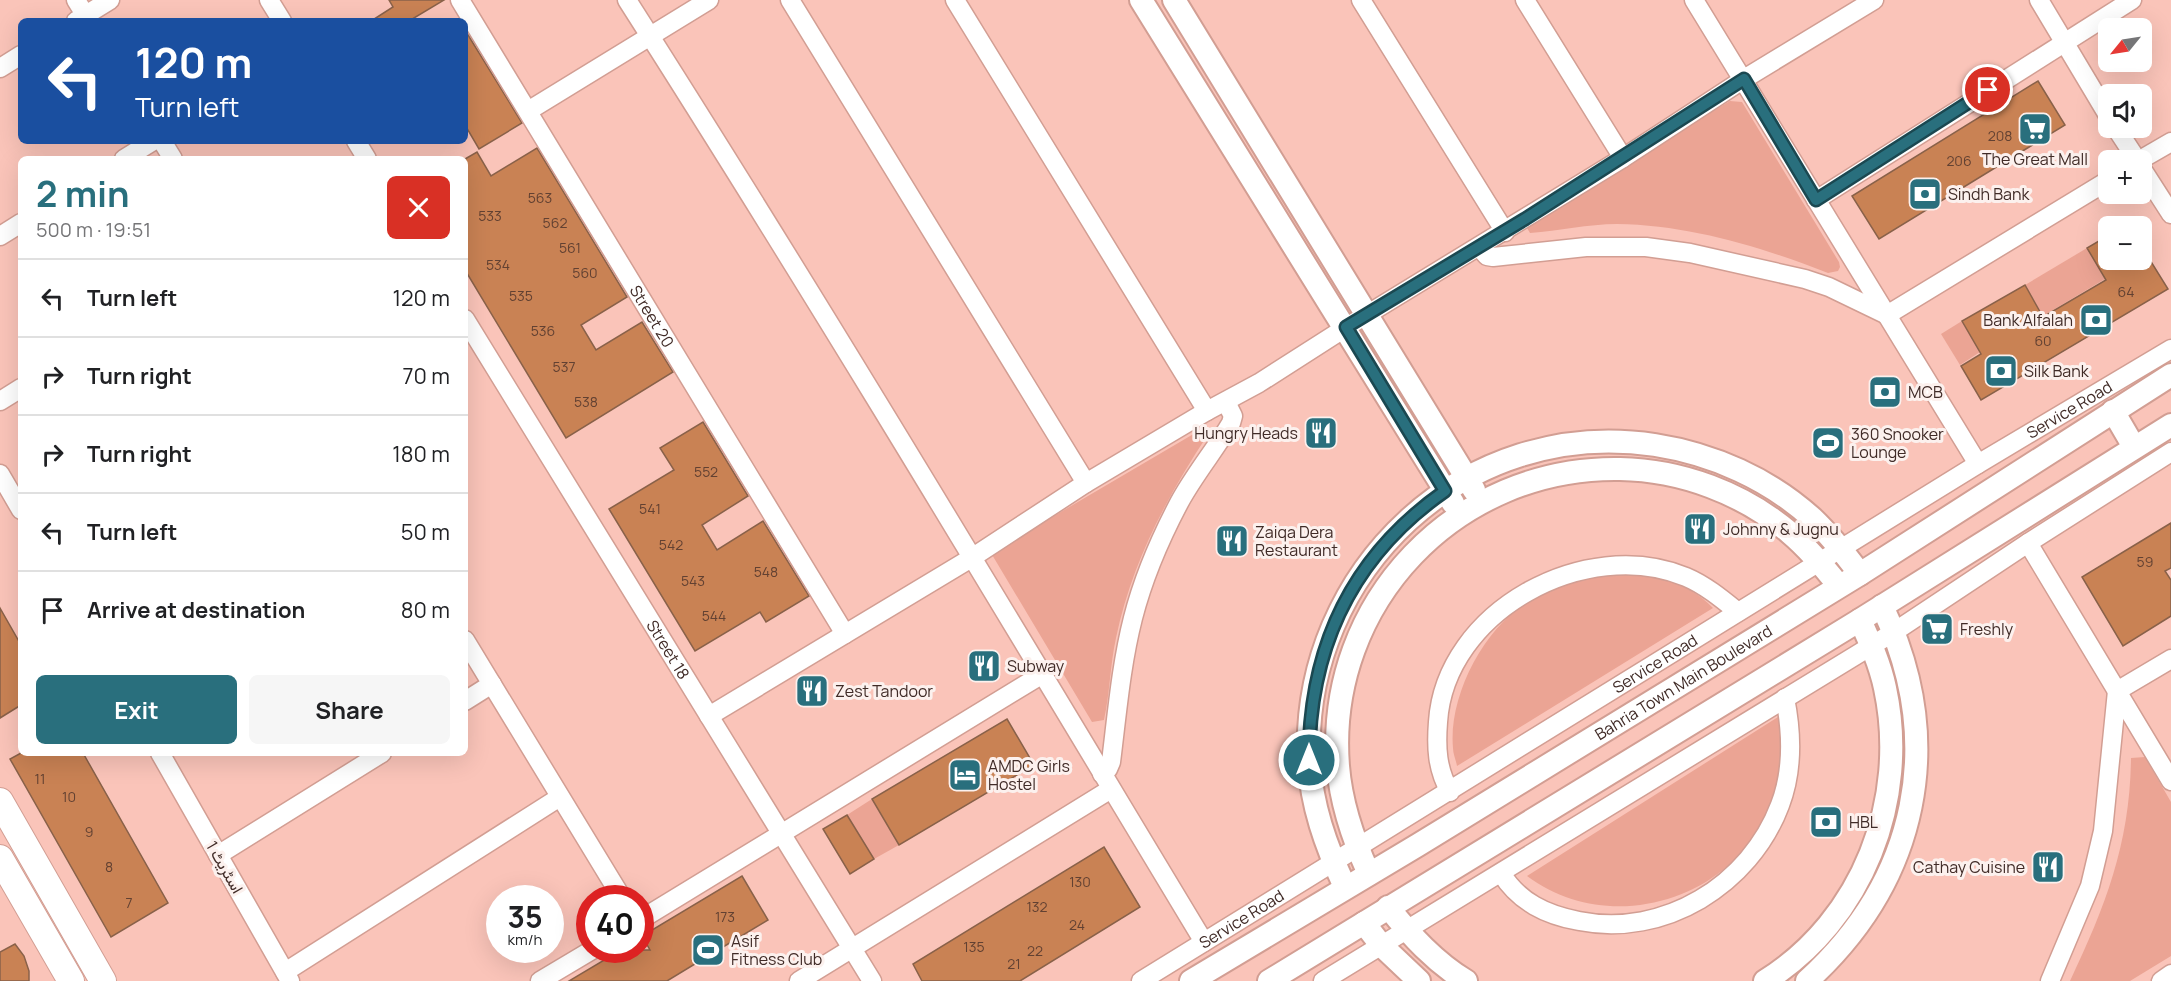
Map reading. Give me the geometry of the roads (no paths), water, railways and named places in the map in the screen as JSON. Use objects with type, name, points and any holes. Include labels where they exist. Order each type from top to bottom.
[{"type":"main road","points":[[0,801],[103,981]]},
{"type":"main road","points":[[0,858],[71,981]]},
{"type":"street","points":[[82,14],[110,0]]},
{"type":"street","points":[[269,0],[280,18]]},
{"type":"street","name":"Street 20","points":[[460,0],[845,634]]},
{"type":"street","points":[[627,0],[973,556],[1041,675],[1204,942]]},
{"type":"street","points":[[528,111],[709,0]]},
{"type":"street","points":[[790,0],[1086,483]]},
{"type":"street","points":[[955,0],[1207,411]]},
{"type":"street","points":[[1141,0],[1460,514]]},
{"type":"street","points":[[1174,0],[1481,501]]},
{"type":"street","points":[[1361,0],[1505,232]]},
{"type":"street","points":[[1525,0],[1623,158]]},
{"type":"street","points":[[1694,0],[1978,464]]},
{"type":"street","points":[[710,716],[973,556],[1086,483],[1207,411],[1259,384],[1346,327],[1505,232],[1744,79],[1849,6],[1874,0]]},
{"type":"street","points":[[2039,0],[2098,99]]},
{"type":"street","points":[[1816,200],[2132,0]]},
{"type":"street","points":[[0,68],[18,57]]},
{"type":"street","points":[[2152,153],[2171,142]]},
{"type":"street","points":[[129,156],[148,144]]},
{"type":"street","points":[[2152,185],[2171,214]]},
{"type":"street","points":[[1887,315],[2098,187]]},
{"type":"street","points":[[0,236],[18,225]]},
{"type":"street","points":[[1479,248],[1486,256],[1493,257],[1586,248],[1646,247],[1690,253],[1805,279],[1829,287],[1887,315]]},
{"type":"street","name":"Street 18","points":[[468,324],[872,981]]},
{"type":"street","name":"Service Road","points":[[1141,981],[1978,464],[2171,349]]},
{"type":"street","name":"Bahria Town Main Boulevard","points":[[1191,981],[1860,574],[2171,375]]},
{"type":"street","points":[[0,401],[18,390]]},
{"type":"street","points":[[799,981],[1107,781],[1122,674],[1133,618],[1141,592],[1179,503],[1231,423],[1233,416],[1226,402]]},
{"type":"street","points":[[2113,411],[2134,447]]},
{"type":"street","points":[[1269,981],[1860,620],[2171,425]]},
{"type":"street","points":[[1345,887],[1333,862],[1319,822],[1309,760],[1310,718],[1322,656],[1346,598],[1369,562],[1412,516],[1445,491],[1509,459],[1553,447],[1622,442],[1667,447],[1712,459],[1754,477],[1773,489],[1810,517],[1842,550],[1860,574]]},
{"type":"street","points":[[1323,981],[1894,632],[2171,452]]},
{"type":"street","points":[[1369,874],[1350,828],[1340,787],[1337,745],[1340,703],[1349,663],[1365,623],[1385,587],[1427,540],[1481,501],[1521,484],[1563,473],[1607,468],[1661,473],[1714,488],[1753,507],[1789,532],[1839,586]]},
{"type":"street","points":[[0,474],[18,505]]},
{"type":"street","points":[[2028,543],[2171,781]]},
{"type":"street","points":[[1450,792],[1439,770],[1437,736],[1439,708],[1444,692],[1457,662],[1486,621],[1526,593],[1544,582],[1578,572],[1621,565],[1663,570],[1686,576],[1719,596],[1738,612]]},
{"type":"street","points":[[1807,981],[1841,948],[1870,909],[1892,867],[1907,821],[1915,773],[1916,726],[1908,678],[1894,632],[1882,606]]},
{"type":"street","points":[[1772,979],[1808,948],[1836,915],[1864,868],[1883,817],[1890,774],[1891,731],[1885,687],[1872,645],[1860,620]]},
{"type":"street","points":[[468,645],[613,885]]},
{"type":"street","points":[[2117,691],[2171,659]]},
{"type":"street","points":[[654,911],[1041,675]]},
{"type":"street","points":[[468,699],[492,684]]},
{"type":"street","points":[[2050,981],[2090,886],[2103,831],[2117,691]]},
{"type":"street","points":[[1500,873],[1508,886],[1522,899],[1543,912],[1587,922],[1631,923],[1653,919],[1695,903],[1714,891],[1747,861],[1772,824],[1780,804],[1790,760],[1791,738],[1785,698]]},
{"type":"street","name":"اسٹریٹ 1","points":[[162,756],[288,977]]},
{"type":"street","points":[[218,855],[377,756]]},
{"type":"street","points":[[288,977],[560,797]]},
{"type":"street","points":[[1388,907],[1406,930],[1440,963],[1466,981]]},
{"type":"street","points":[[1364,923],[1382,945],[1419,981]]},
{"type":"street","points":[[540,981],[576,960]]},
{"type":"street","points":[[2161,981],[2171,974]]},
{"type":"place","name":"The Great Mall","points":[[2035,129]]},
{"type":"place","name":"Sindh Bank","points":[[1925,194]]},
{"type":"place","name":"Bank Alfalah","points":[[2096,320]]},
{"type":"place","name":"Silk Bank","points":[[2001,371]]},
{"type":"place","name":"MCB","points":[[1885,392]]},
{"type":"place","name":"Hungry Heads","points":[[1321,433]]},
{"type":"place","name":"360 Snooker Lounge","points":[[1828,443]]},
{"type":"place","name":"Johnny & Jugnu","points":[[1700,529]]},
{"type":"place","name":"Zaiqa Dera Restaurant","points":[[1232,541]]},
{"type":"place","name":"Freshly","points":[[1937,629]]},
{"type":"place","name":"Subway","points":[[984,666]]},
{"type":"place","name":"Zest Tandoor","points":[[812,691]]},
{"type":"place","name":"AMDC Girls Hostel","points":[[965,775]]},
{"type":"place","name":"HBL","points":[[1826,822]]},
{"type":"place","name":"Cathay Cuisine","points":[[2048,867]]},
{"type":"place","name":"Asif Fitness Club","points":[[708,950]]}]
